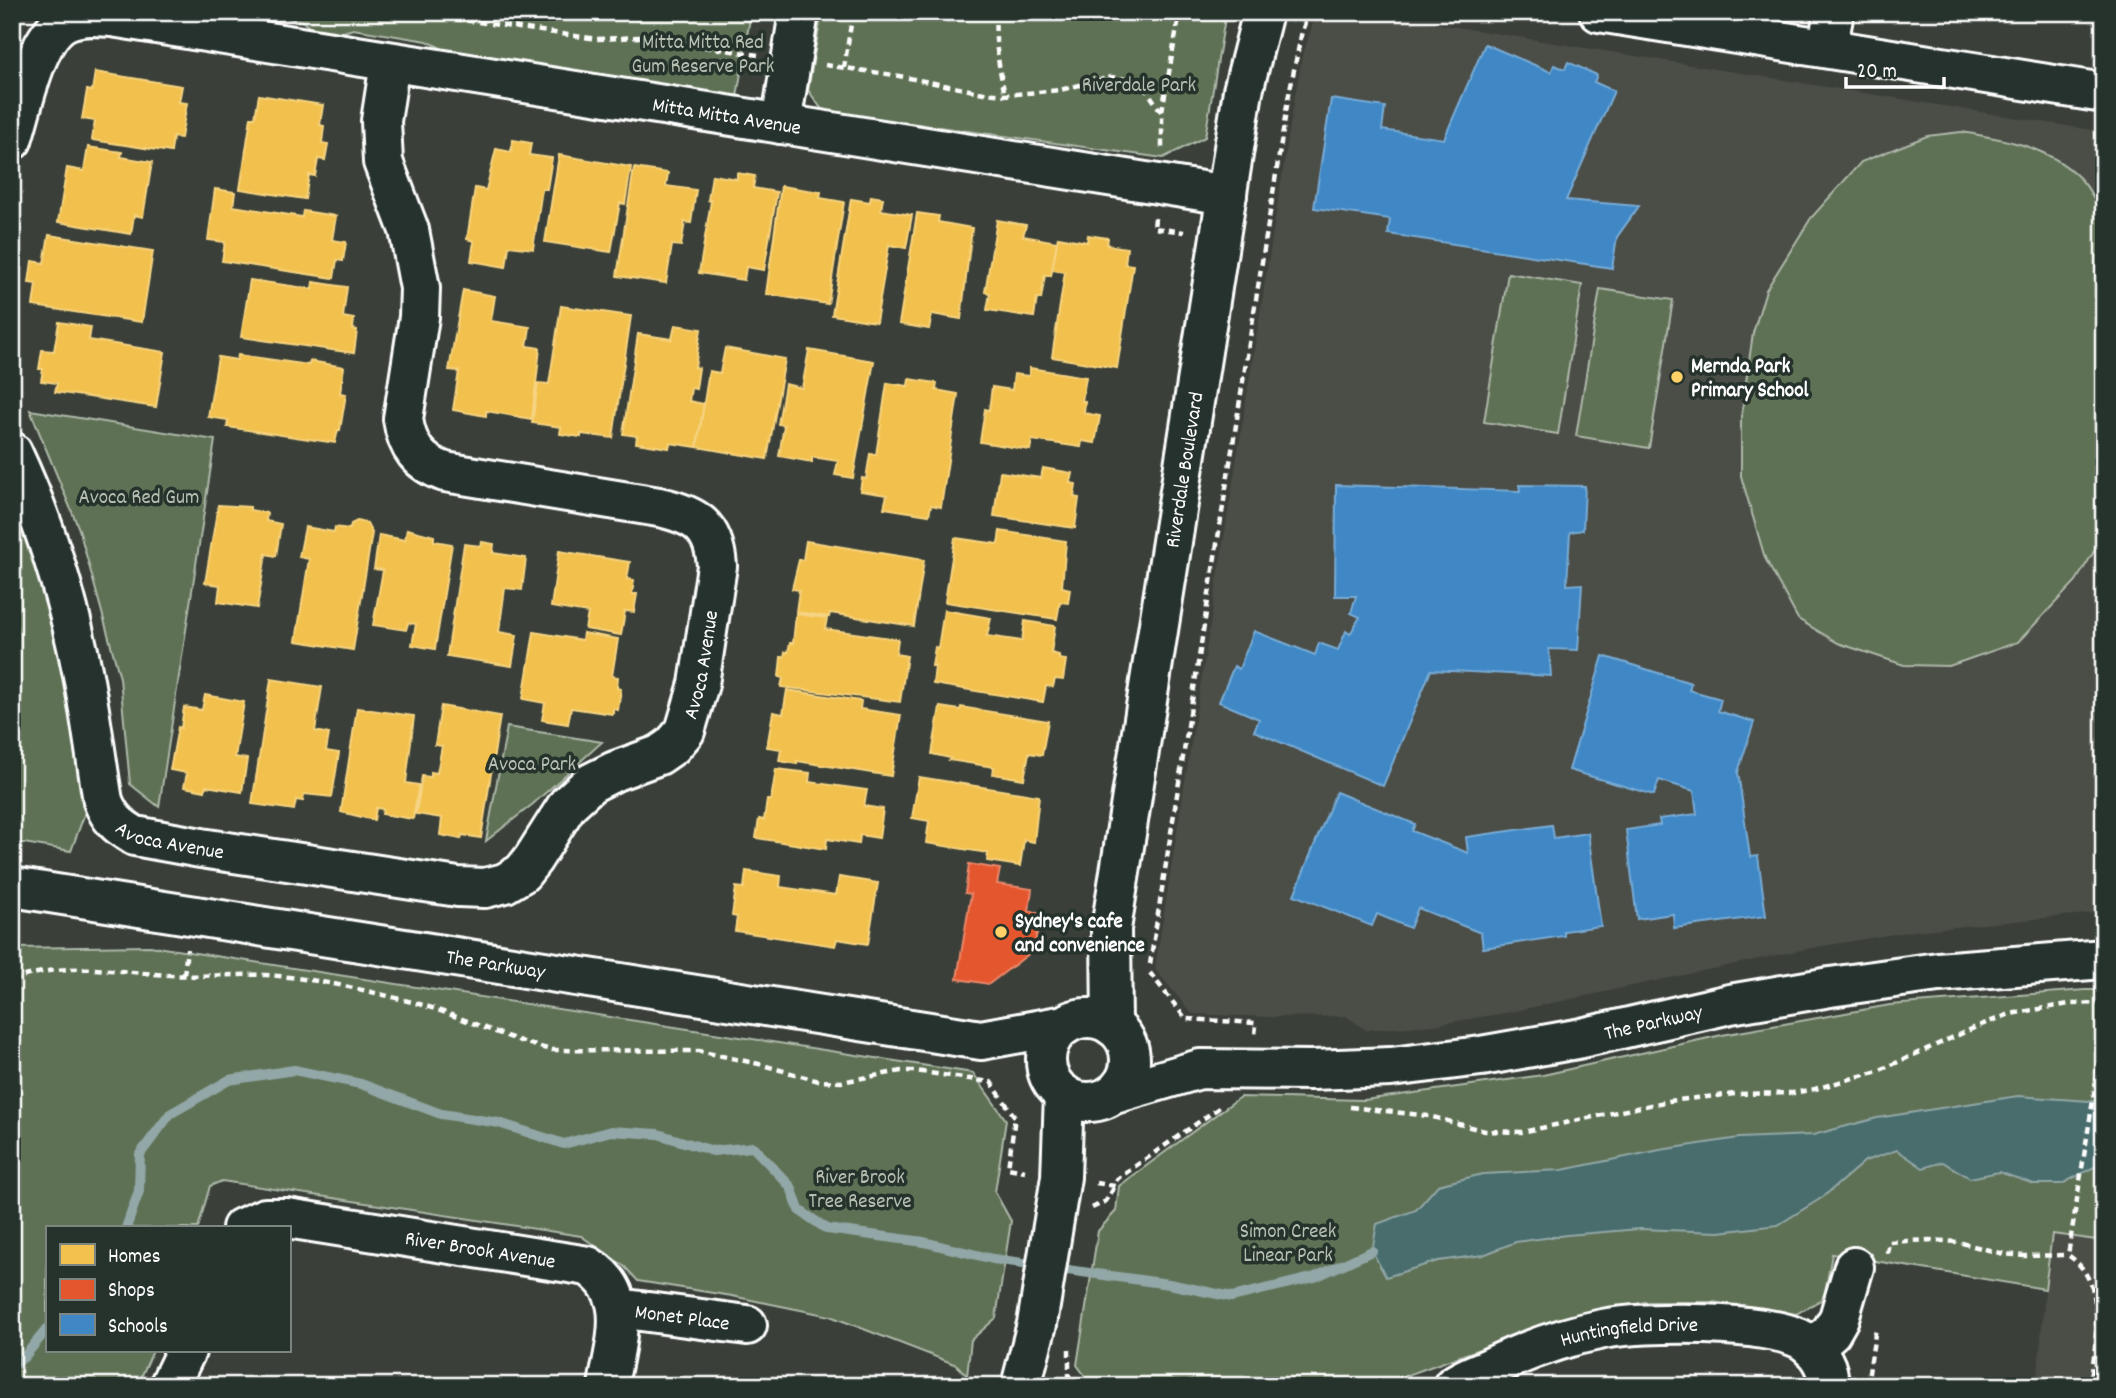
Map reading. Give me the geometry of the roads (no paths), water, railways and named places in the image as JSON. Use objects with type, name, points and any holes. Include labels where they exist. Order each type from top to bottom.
[{"type":"street","points":[[781,124],[799,12]]},
{"type":"street","name":"Riverdale Boulevard","points":[[1095,1027],[1243,91],[1263,12]]},
{"type":"street","points":[[1599,12],[2104,93]]},
{"type":"street","points":[[1732,12],[1832,20],[2104,70]]},
{"type":"street","points":[[12,141],[38,57],[45,42],[63,22],[75,17],[112,17],[230,24]]},
{"type":"street","name":"Mitta Mitta Avenue","points":[[230,24],[390,63],[1227,195]]},
{"type":"street","name":"Avoca Avenue","points":[[12,452],[42,524],[70,618],[83,675],[103,801],[109,817],[121,828],[135,835],[335,869],[458,887],[485,888],[505,883],[522,873],[568,804],[592,783],[615,771],[659,755],[673,746],[685,731],[699,684],[717,566],[716,550],[708,531],[700,522],[683,513],[659,507],[445,472],[432,468],[419,459],[408,441],[403,419],[419,317],[420,288],[409,230],[383,162],[381,121],[390,63]]},
{"type":"street","name":"The Parkway","points":[[12,887],[981,1040],[1095,1027],[1200,1069]]},
{"type":"street","name":"The Parkway","points":[[981,1040],[1081,1093],[1200,1069],[1312,1070],[1391,1067],[1480,1056],[1577,1039],[1730,1004],[1830,987],[1938,972],[2104,960]]},
{"type":"street","points":[[1095,1027],[1129,1050],[1130,1063],[1121,1087],[1081,1093],[1047,1071],[1046,1058],[1055,1033],[1095,1027]]},
{"type":"street","points":[[1021,1386],[1070,1217],[1061,1177],[1081,1093]]},
{"type":"street","name":"River Brook Avenue","points":[[247,1226],[265,1218],[287,1218],[575,1263],[588,1266],[607,1279],[615,1294],[618,1308]]},
{"type":"street","points":[[1829,1386],[1826,1367],[1812,1348],[1831,1332],[1870,1262]]},
{"type":"street","points":[[608,1386],[618,1308]]},
{"type":"street","name":"Monet Place","points":[[618,1308],[747,1325]]},
{"type":"street","name":"Huntingfield Drive","points":[[1453,1386],[1511,1357],[1562,1338],[1605,1328],[1653,1324],[1732,1327],[1790,1336],[1803,1340],[1812,1348]]},
{"type":"street","points":[[169,1386],[186,1352]]},
{"type":"water","points":[[2018,1096],[2104,1102],[2104,1170],[2094,1167],[2062,1184],[2034,1184],[1999,1172],[1970,1178],[1943,1162],[1923,1168],[1897,1150],[1865,1161],[1823,1197],[1778,1225],[1719,1232],[1640,1229],[1567,1235],[1516,1242],[1483,1255],[1438,1261],[1386,1277],[1372,1251],[1377,1224],[1416,1210],[1438,1185],[1483,1174],[1562,1170],[1660,1150],[1739,1138],[1813,1135],[1877,1118]]},
{"type":"waterway","points":[[127,1226],[139,1191],[140,1154],[170,1114],[229,1080],[294,1070],[361,1084],[441,1114],[499,1123],[564,1144],[611,1131],[658,1134],[713,1151],[753,1147],[791,1187],[799,1210],[827,1229],[924,1242],[993,1259],[1038,1265]]},
{"type":"waterway","points":[[1053,1268],[1169,1284],[1232,1297],[1315,1277],[1372,1251]]},
{"type":"waterway","points":[[12,1366],[24,1357],[46,1330]]},
{"type":"place","name":"Mernda Park Primary School","points":[[1677,377]]},
{"type":"place","name":"Sydney's cafe and convenience","points":[[1001,932]]},
{"type":"park label","name":"Mitta Mitta Red Gum Reserve Park","points":[[703,53]]},
{"type":"park label","name":"Riverdale Park","points":[[1139,84]]},
{"type":"park label","name":"Avoca Red Gum","points":[[139,496]]},
{"type":"park label","name":"Avoca Park","points":[[532,763]]},
{"type":"park label","name":"River Brook Tree Reserve","points":[[860,1188]]},
{"type":"park label","name":"Simon Creek Linear Park","points":[[1288,1242]]}]
